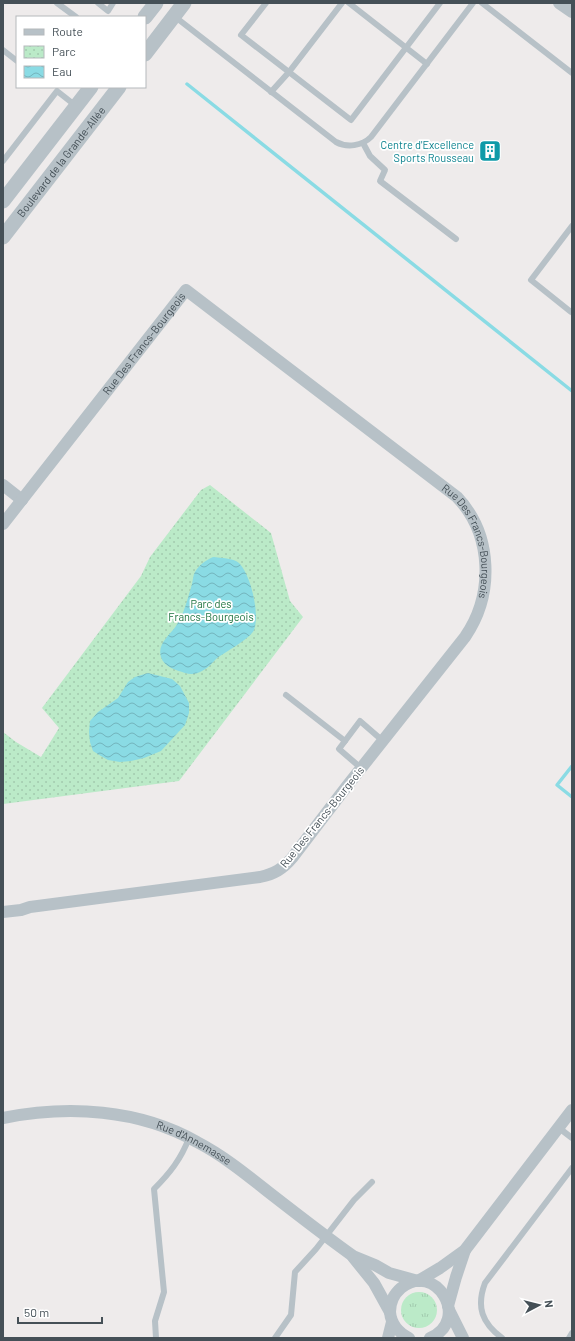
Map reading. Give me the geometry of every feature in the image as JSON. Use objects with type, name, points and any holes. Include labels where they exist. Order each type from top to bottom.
[{"type":"street","points":[[146,16],[156,3]]},
{"type":"street","points":[[146,53],[184,3]]},
{"type":"street","points":[[560,3],[572,12]]},
{"type":"street","name":"Boulevard de la Grande-Allée","points":[[3,201],[90,88]]},
{"type":"street","name":"Boulevard de la Grande-Allée","points":[[3,237],[118,88]]},
{"type":"street","name":"Rue Des Francs-Bourgeois","points":[[3,524],[186,290],[453,494],[468,510],[476,525],[482,541],[486,565],[484,593],[474,622],[465,637],[292,858],[282,868],[272,874],[260,878],[30,907],[21,910],[3,912]]},
{"type":"street","points":[[3,485],[22,500]]},
{"type":"street","points":[[388,1338],[392,1302],[398,1291],[408,1284],[418,1281],[440,1268],[465,1250],[572,1110]]},
{"type":"street","name":"Rue d'Annemasse","points":[[3,1118],[48,1112],[98,1112],[144,1121],[171,1130],[189,1138],[225,1159],[353,1256],[375,1265],[389,1273],[418,1281],[428,1282],[439,1288],[444,1295],[449,1308]]},
{"type":"street","points":[[430,1338],[445,1326],[456,1277],[465,1250]]},
{"type":"street","name":"Rue d'Annemasse","points":[[353,1256],[374,1283],[399,1332],[409,1338]]},
{"type":"street","points":[[449,1308],[462,1338]]},
{"type":"lane","points":[[57,3],[75,16]]},
{"type":"lane","points":[[98,3],[108,10],[113,3]]},
{"type":"lane","points":[[266,3],[241,35],[351,120],[440,3]]},
{"type":"lane","points":[[271,92],[289,72],[342,3]]},
{"type":"lane","points":[[349,3],[427,64]]},
{"type":"lane","points":[[174,16],[336,142],[348,145],[363,143],[372,137],[473,3]]},
{"type":"lane","points":[[482,3],[572,72]]},
{"type":"lane","points":[[3,50],[16,60]]},
{"type":"lane","points":[[53,88],[76,106]]},
{"type":"lane","points":[[3,161],[57,91]]},
{"type":"lane","points":[[363,143],[370,156],[385,170],[380,181],[456,239]]},
{"type":"lane","points":[[572,226],[531,280],[572,311]]},
{"type":"lane","points":[[286,694],[344,741]]},
{"type":"lane","points":[[361,768],[339,749],[360,721],[383,741]]},
{"type":"lane","points":[[559,1128],[572,1138]]},
{"type":"lane","points":[[156,1338],[155,1321],[164,1292],[154,1189],[169,1173],[182,1155],[189,1138]]},
{"type":"lane","points":[[502,1338],[491,1330],[484,1318],[481,1306],[481,1294],[485,1283],[572,1168]]},
{"type":"lane","points":[[275,1338],[291,1316],[295,1272],[354,1200],[372,1182]]},
{"type":"lane","points":[[568,1338],[572,1333]]},
{"type":"green space","name":"Parc des Francs-Bourgeois","points":[[210,485],[271,533],[290,601],[303,617],[179,781],[3,804],[3,732],[16,742],[41,757],[59,728],[42,708],[141,576],[150,557],[201,490]]},
{"type":"green space","points":[[423,1292],[432,1297],[436,1303],[436,1317],[432,1323],[423,1328],[415,1328],[406,1323],[402,1317],[401,1306],[406,1297],[412,1293]]},
{"type":"water","points":[[213,557],[234,560],[239,563],[243,569],[251,585],[255,605],[256,623],[252,634],[248,637],[200,672],[187,674],[168,666],[161,657],[160,652],[164,640],[176,626],[181,616],[195,572],[203,563]]},
{"type":"water","points":[[148,673],[172,679],[180,686],[189,703],[189,713],[185,725],[161,751],[144,758],[131,761],[120,762],[108,760],[93,751],[89,732],[90,721],[98,712],[118,698],[128,682],[135,677]]},
{"type":"waterway","points":[[187,84],[572,391]]},
{"type":"waterway","points":[[572,766],[557,785],[572,797]]},
{"type":"place","name":"Centre d'Excellence Sports Rousseau","points":[[490,151]]}]
